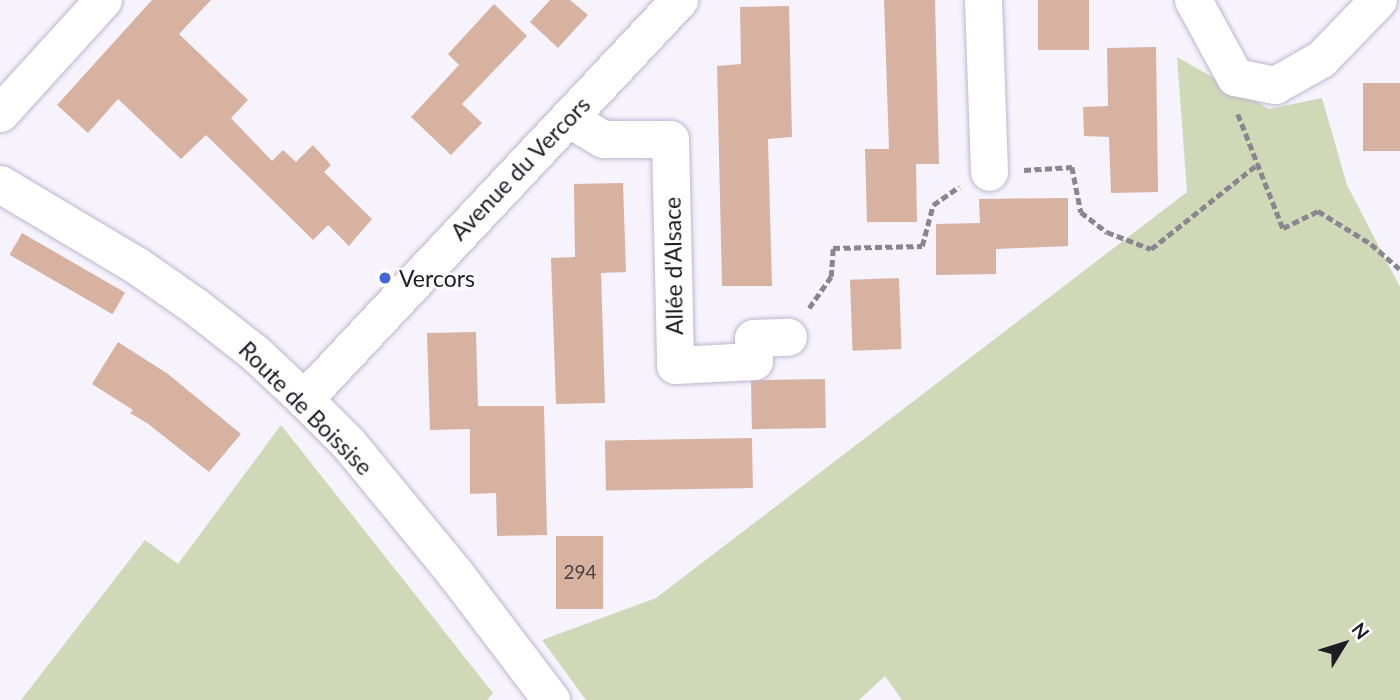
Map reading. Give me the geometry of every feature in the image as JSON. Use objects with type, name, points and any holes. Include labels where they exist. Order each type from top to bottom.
[{"type":"street","points":[[0,113],[103,0]]},
{"type":"street","name":"Avenue du Vercors","points":[[304,399],[679,0]]},
{"type":"street","points":[[983,0],[989,172]]},
{"type":"street","points":[[1193,0],[1236,77],[1275,85],[1321,59],[1378,0]]},
{"type":"street","name":"Allée d'Alsace","points":[[568,118],[603,139],[670,139],[675,365],[754,361],[752,338],[788,337]]},
{"type":"street","name":"Route de Boissise","points":[[0,184],[136,265],[195,306],[255,354],[304,399],[366,465],[453,572],[551,700]]},
{"type":"path","points":[[1236,77],[1237,110],[1283,228],[1318,211],[1371,244],[1400,269]]},
{"type":"path","points":[[788,337],[831,276],[833,248],[922,246],[933,205],[961,185],[989,172],[1073,167],[1081,212],[1107,232],[1151,248],[1258,164]]},
{"type":"green space","points":[[1177,57],[1269,109],[1322,98],[1347,185],[1400,287],[1400,700],[902,700],[885,676],[859,700],[586,700],[542,640],[656,598],[1187,192]]},
{"type":"green space","points":[[281,425],[493,693],[487,700],[21,700],[145,540],[178,564]]},
{"type":"building","points":[[152,0],[211,0],[179,34],[248,100],[231,118],[272,161],[283,150],[296,162],[313,145],[331,165],[324,172],[372,219],[349,246],[328,225],[313,240],[206,135],[181,159],[118,99],[88,133],[57,105]]},
{"type":"building","points":[[550,0],[570,0],[588,15],[558,48],[530,22]]},
{"type":"building","points":[[884,0],[935,0],[939,164],[916,164],[917,222],[867,222],[865,149],[889,149]]},
{"type":"building","points":[[1038,0],[1089,0],[1089,50],[1038,50]]},
{"type":"building","points":[[494,4],[527,36],[462,104],[482,123],[451,155],[411,117],[459,65],[448,54]]},
{"type":"building","points":[[789,6],[792,137],[768,139],[772,286],[722,286],[717,66],[741,64],[740,7]]},
{"type":"building","points":[[1156,47],[1158,192],[1111,193],[1109,137],[1084,136],[1083,107],[1108,106],[1107,48]]},
{"type":"building","points":[[1363,83],[1400,83],[1400,151],[1363,151]]},
{"type":"building","points":[[623,183],[626,272],[601,273],[605,403],[556,404],[551,258],[575,257],[574,184]]},
{"type":"building","points":[[1068,198],[1068,246],[996,249],[996,274],[936,275],[936,224],[980,223],[979,199]]},
{"type":"building","points":[[22,233],[125,292],[113,314],[10,255]]},
{"type":"building","points":[[899,278],[901,349],[853,351],[850,280]]},
{"type":"building","points":[[476,332],[478,406],[544,406],[547,535],[497,536],[496,493],[470,494],[470,429],[430,430],[427,333]]},
{"type":"building","points":[[118,342],[168,374],[241,434],[209,472],[147,423],[130,413],[133,410],[92,384]]},
{"type":"building","points":[[825,379],[826,428],[752,429],[751,380]]},
{"type":"building","points":[[752,438],[753,488],[606,491],[605,441]]},
{"type":"building","points":[[556,536],[603,536],[603,609],[556,609]]},
{"type":"place","name":"Vercors","points":[[385,278]]}]
